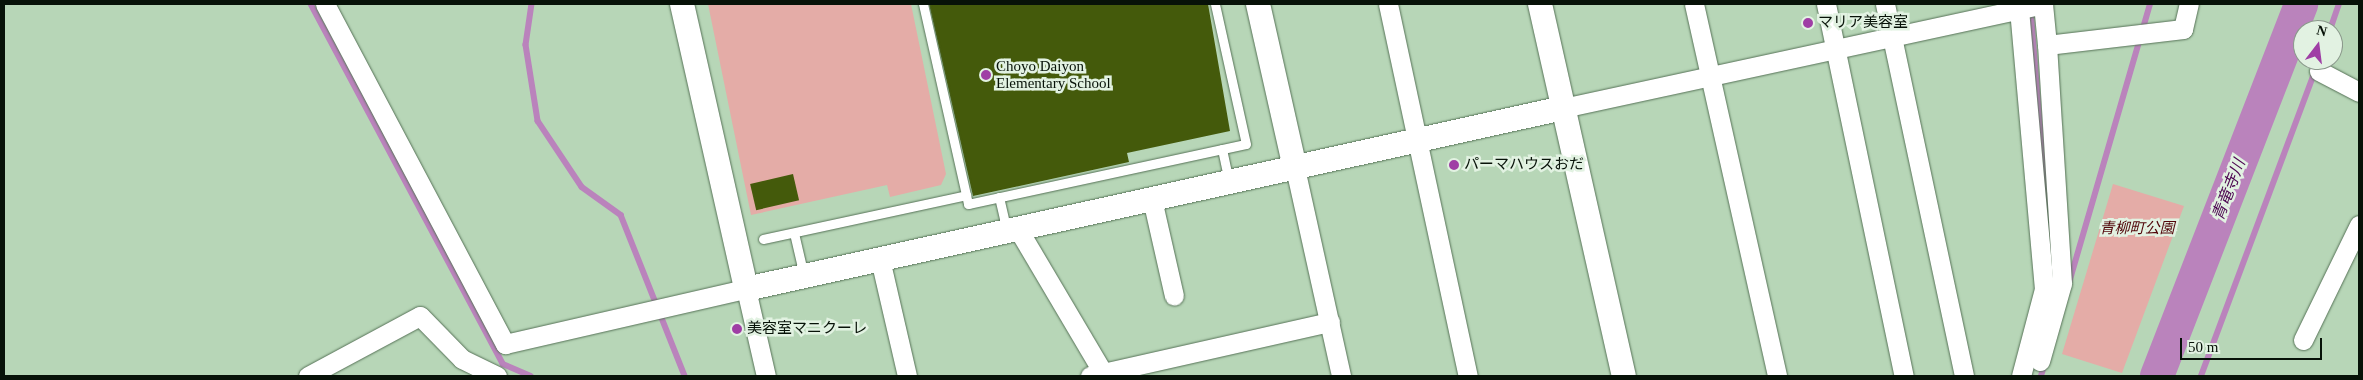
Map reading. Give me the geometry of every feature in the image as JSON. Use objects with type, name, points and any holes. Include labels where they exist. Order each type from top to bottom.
[{"type":"street","points":[[325,4],[505,344],[880,259],[1710,77],[1836,48],[1987,9],[2019,9],[2043,4],[2062,283],[2040,361]]},
{"type":"street","points":[[682,4],[766,376]]},
{"type":"street","points":[[1258,4],[1341,376]]},
{"type":"street","points":[[1388,4],[1418,140],[1462,375]]},
{"type":"street","points":[[1540,4],[1624,376]]},
{"type":"street","points":[[1694,4],[1777,376]]},
{"type":"street","points":[[1826,4],[1904,376]]},
{"type":"street","points":[[1885,4],[1964,376]]},
{"type":"street","points":[[2047,45],[2183,29],[2189,4]]},
{"type":"street","points":[[2019,9],[2044,289],[2021,376]]},
{"type":"street","points":[[2319,71],[2359,92]]},
{"type":"street","points":[[1152,200],[1174,296]]},
{"type":"street","points":[[2303,340],[2359,225]]},
{"type":"street","points":[[1012,230],[1100,375],[1330,322]]},
{"type":"street","points":[[880,259],[907,376]]},
{"type":"street","points":[[308,376],[420,316],[462,359],[497,376]]},
{"type":"lane","points":[[923,4],[968,204],[1246,144],[1215,4]]},
{"type":"lane","points":[[1222,149],[1230,182]]},
{"type":"lane","points":[[763,239],[966,195]]},
{"type":"lane","points":[[999,197],[1012,230]]},
{"type":"lane","points":[[794,233],[804,276]]},
{"type":"green space","points":[[708,4],[911,4],[946,174],[941,185],[890,197],[887,185],[751,215]]},
{"type":"green space","name":"青柳町公園","points":[[2113,184],[2184,206],[2122,373],[2062,354]]},
{"type":"building","points":[[929,4],[1208,4],[1230,131],[1127,153],[1129,162],[973,196]]},
{"type":"building","points":[[793,174],[799,200],[756,210],[750,184]]},
{"type":"waterway","points":[[311,4],[503,364],[531,376]]},
{"type":"waterway","points":[[532,4],[526,45],[538,121],[582,187],[621,215],[685,376]]},
{"type":"waterway","points":[[2069,283],[2150,4]]},
{"type":"waterway","name":"青竜寺川","points":[[2157,376],[2301,4]]},
{"type":"waterway","points":[[2333,20],[2339,4]]},
{"type":"waterway","points":[[2031,9],[2049,239]]},
{"type":"waterway","points":[[2201,376],[2315,70]]},
{"type":"waterway","points":[[2041,376],[2045,363]]},
{"type":"place","name":"マリア美容室","points":[[1808,23]]},
{"type":"place","name":"Choyo Daiyon Elementary School","points":[[986,75]]},
{"type":"place","name":"パーマハウスおだ","points":[[1454,165]]},
{"type":"place","name":"美容室マニクーレ","points":[[737,329]]}]
